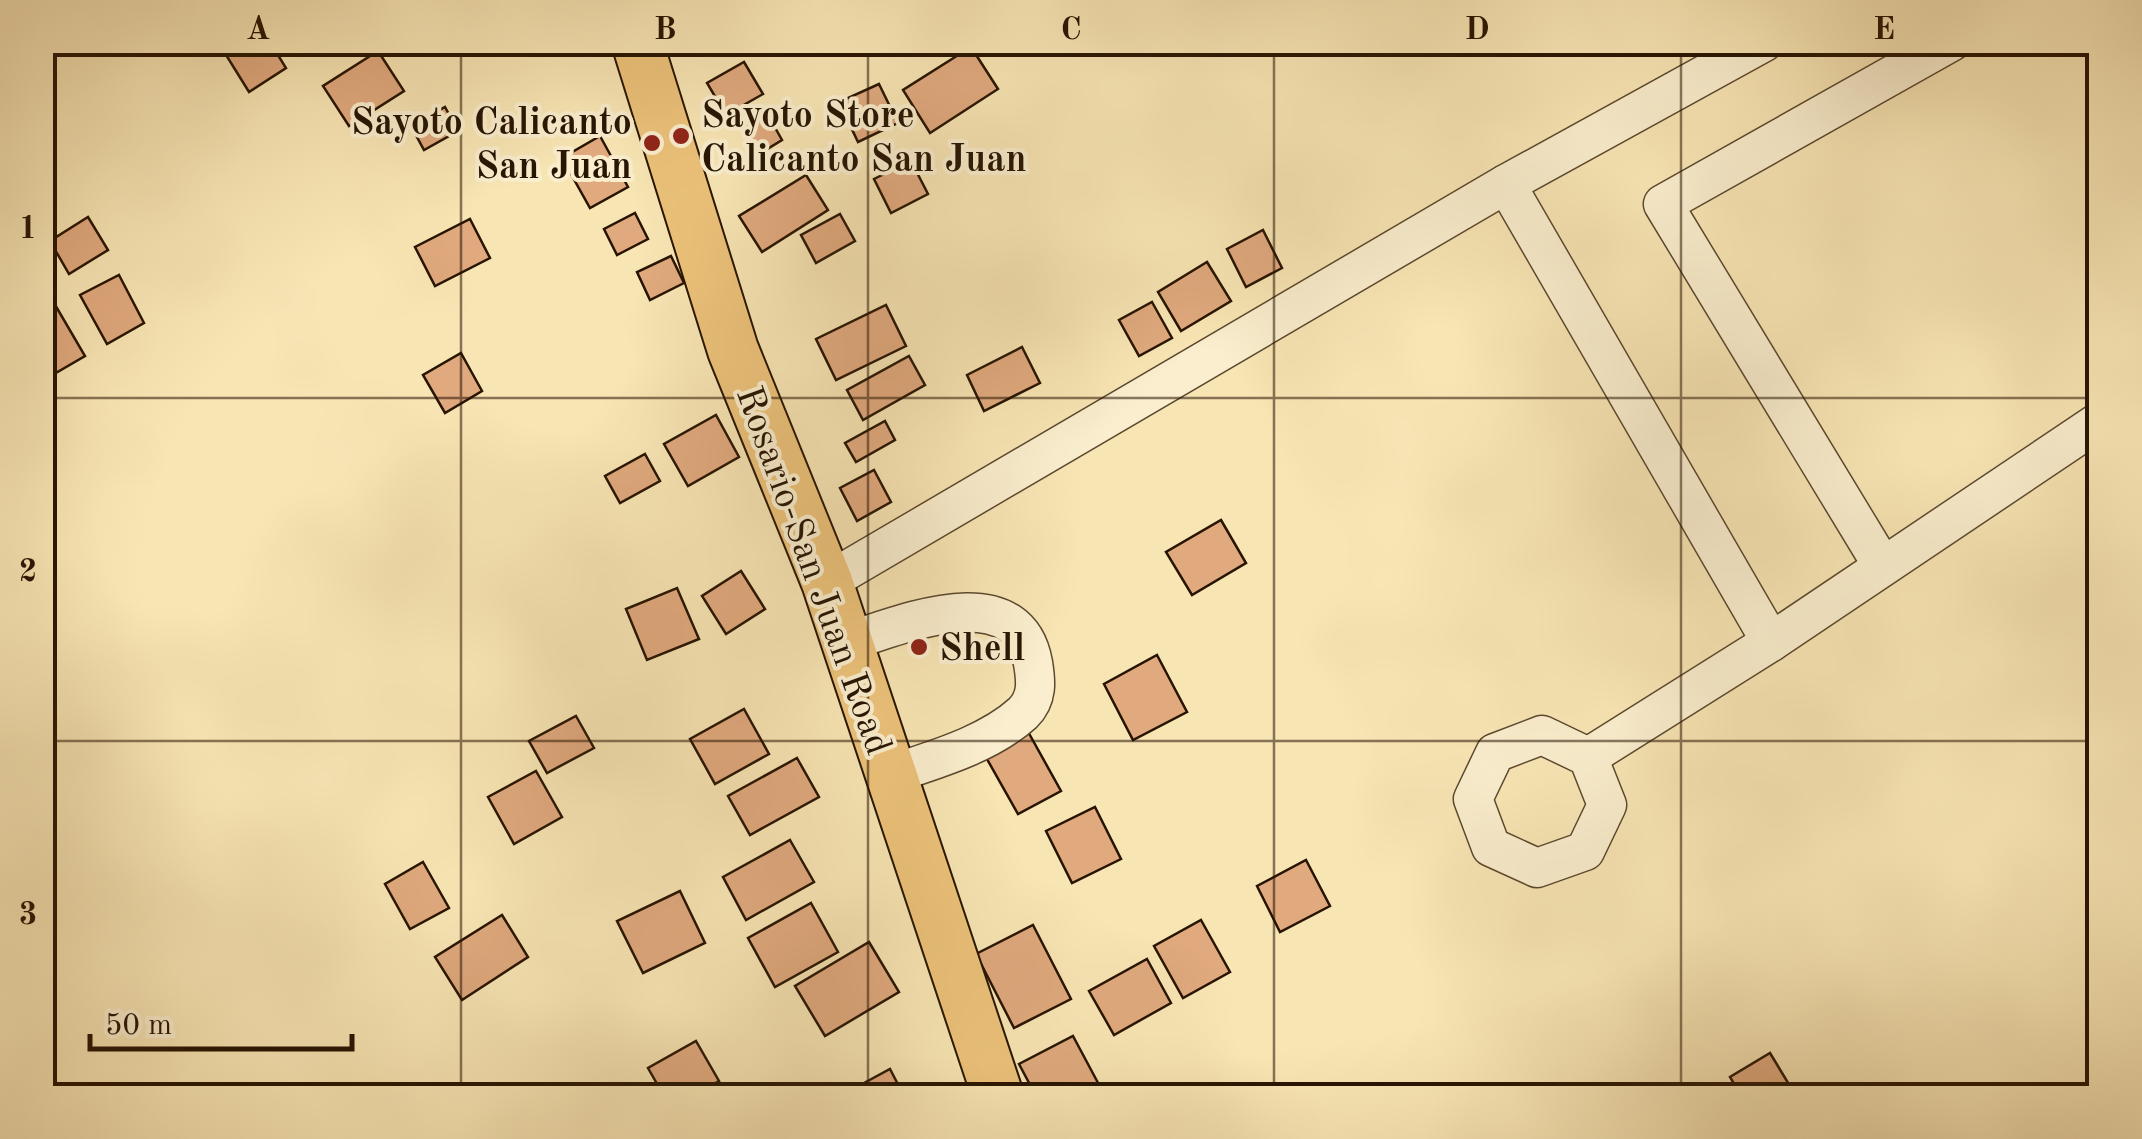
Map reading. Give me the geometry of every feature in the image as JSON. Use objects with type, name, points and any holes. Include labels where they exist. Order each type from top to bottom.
[{"type":"main road","name":"Rosario-San Juan Road","points":[[637,42],[733,350],[828,582],[998,1096]]},
{"type":"lane","points":[[828,582],[1506,184],[1764,42]]},
{"type":"lane","points":[[1882,564],[1663,204],[1951,42]]},
{"type":"lane","points":[[1506,184],[1771,642]]},
{"type":"lane","points":[[1588,756],[1771,642],[2100,420]]},
{"type":"lane","points":[[846,642],[956,612],[992,613],[1016,626],[1030,652],[1037,688],[1024,711],[972,742],[890,774]]},
{"type":"building","points":[[42,42],[72,42],[42,60]]},
{"type":"building","points":[[218,42],[270,42],[286,68],[249,92]]},
{"type":"building","points":[[293,42],[322,42],[295,51]]},
{"type":"building","points":[[971,47],[998,89],[930,133],[903,90]]},
{"type":"building","points":[[378,51],[404,91],[349,126],[323,86]]},
{"type":"building","points":[[744,62],[763,94],[726,115],[707,83]]},
{"type":"building","points":[[879,84],[898,123],[858,142],[839,102]]},
{"type":"building","points":[[445,107],[458,131],[424,150],[411,126]]},
{"type":"building","points":[[768,115],[782,140],[759,154],[745,128]]},
{"type":"building","points":[[600,136],[628,187],[590,208],[562,158]]},
{"type":"building","points":[[911,161],[928,194],[891,213],[874,179]]},
{"type":"building","points":[[806,175],[828,210],[762,252],[739,216]]},
{"type":"building","points":[[635,213],[648,239],[617,255],[604,229]]},
{"type":"building","points":[[840,214],[855,241],[816,263],[801,235]]},
{"type":"building","points":[[88,217],[108,250],[69,274],[50,241]]},
{"type":"building","points":[[470,219],[490,258],[435,286],[415,247]]},
{"type":"building","points":[[1263,230],[1282,268],[1246,287],[1227,249]]},
{"type":"building","points":[[671,256],[684,283],[650,300],[637,272]]},
{"type":"building","points":[[1207,262],[1231,301],[1181,331],[1158,292]]},
{"type":"building","points":[[119,275],[144,323],[107,344],[80,295]]},
{"type":"building","points":[[1152,302],[1172,338],[1139,356],[1119,320]]},
{"type":"building","points":[[54,303],[85,356],[54,374],[42,354],[42,310]]},
{"type":"building","points":[[886,305],[906,346],[836,380],[816,339]]},
{"type":"building","points":[[1022,347],[1040,383],[984,411],[967,375]]},
{"type":"building","points":[[461,353],[482,391],[445,413],[423,375]]},
{"type":"building","points":[[909,356],[925,385],[863,420],[847,390]]},
{"type":"building","points":[[716,415],[739,457],[688,486],[664,444]]},
{"type":"building","points":[[885,421],[895,440],[856,462],[845,443]]},
{"type":"building","points":[[645,454],[660,481],[620,503],[605,476]]},
{"type":"building","points":[[874,470],[891,502],[857,521],[840,488]]},
{"type":"building","points":[[1221,520],[1246,563],[1192,595],[1166,552]]},
{"type":"building","points":[[741,571],[765,609],[726,634],[702,596]]},
{"type":"building","points":[[677,588],[699,639],[647,660],[626,609]]},
{"type":"building","points":[[1157,655],[1187,712],[1133,740],[1104,684]]},
{"type":"building","points":[[744,709],[769,754],[715,784],[690,739]]},
{"type":"building","points":[[576,716],[594,748],[547,773],[529,741]]},
{"type":"building","points":[[1026,728],[1061,791],[1018,814],[983,752]]},
{"type":"building","points":[[797,758],[819,797],[750,835],[728,796]]},
{"type":"building","points":[[536,771],[562,817],[514,844],[488,797]]},
{"type":"building","points":[[1095,807],[1121,859],[1072,883],[1046,831]]},
{"type":"building","points":[[790,840],[814,882],[746,920],[723,877]]},
{"type":"building","points":[[1306,860],[1330,906],[1280,932],[1257,886]]},
{"type":"building","points":[[423,862],[449,908],[410,929],[385,884]]},
{"type":"building","points":[[680,891],[705,943],[643,973],[617,921]]},
{"type":"building","points":[[811,903],[838,952],[775,987],[748,938]]},
{"type":"building","points":[[502,915],[528,957],[462,1000],[435,957]]},
{"type":"building","points":[[1201,920],[1230,972],[1183,998],[1154,946]]},
{"type":"building","points":[[1033,925],[1071,999],[1014,1028],[976,954]]},
{"type":"building","points":[[869,942],[899,992],[825,1036],[795,986]]},
{"type":"building","points":[[1147,959],[1171,1003],[1114,1035],[1089,991]]},
{"type":"building","points":[[1073,1036],[1105,1096],[1036,1096],[1019,1064]]},
{"type":"building","points":[[696,1041],[719,1081],[692,1096],[664,1096],[648,1068]]},
{"type":"building","points":[[1770,1053],[1796,1096],[1741,1096],[1730,1077]]},
{"type":"building","points":[[890,1069],[904,1096],[840,1096]]},
{"type":"place","name":"Sayoto Store Calicanto San Juan","points":[[681,136]]},
{"type":"place","name":"Sayoto Calicanto San Juan","points":[[652,143]]},
{"type":"place","name":"Shell","points":[[919,647]]}]
